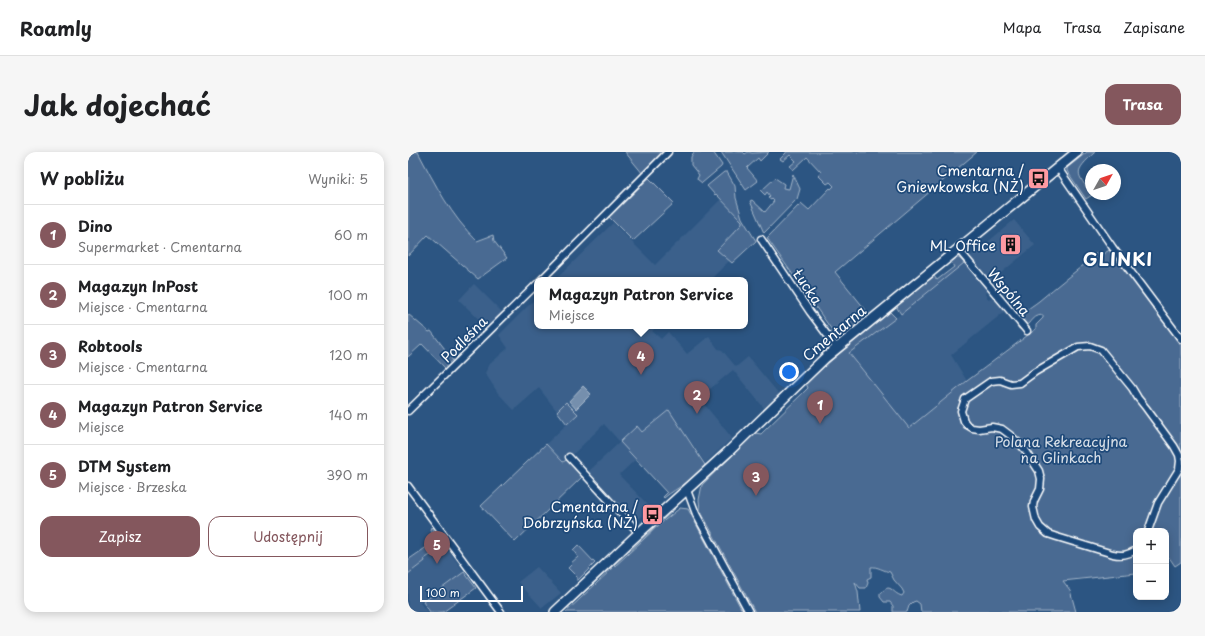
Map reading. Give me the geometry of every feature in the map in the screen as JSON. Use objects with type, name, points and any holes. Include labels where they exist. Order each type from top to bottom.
[{"type":"street","points":[[544,277],[668,152]]},
{"type":"street","name":"Cmentarna","points":[[555,612],[687,490],[815,367],[1077,152]]},
{"type":"street","points":[[1058,168],[1113,248],[1181,339]]},
{"type":"street","name":"Łucka","points":[[761,239],[810,312],[837,348]]},
{"type":"street","name":"Wspólna","points":[[958,249],[1027,331]]},
{"type":"street","name":"Podleśna","points":[[408,411],[534,287]]},
{"type":"street","points":[[1133,552],[1121,556],[1113,554],[1048,534],[1040,527],[1036,520],[1034,501],[1040,488],[1041,480],[1039,471],[1032,459],[1020,444],[1002,429],[992,427],[979,429],[972,428],[967,425],[961,411],[965,399],[991,381],[1000,380],[1011,384],[1020,383],[1035,372],[1078,347],[1090,346],[1101,350],[1132,388],[1174,446],[1179,456],[1179,470],[1158,503],[1149,528]]},
{"type":"street","points":[[569,457],[639,533]]},
{"type":"street","points":[[408,486],[501,612]]},
{"type":"street","points":[[687,490],[696,514],[749,612]]},
{"type":"shaded area","points":[[721,199],[742,221],[742,224],[717,249],[729,261],[713,277],[558,277],[613,223],[655,265]]},
{"type":"shaded area","points":[[1014,220],[1035,245],[990,282],[971,259],[971,256]]},
{"type":"shaded area","points":[[964,263],[987,289],[985,294],[988,299],[994,297],[1005,311],[951,355],[967,381],[909,428],[849,353],[901,314]]},
{"type":"shaded area","points":[[474,284],[502,312],[487,327],[459,300]]},
{"type":"shaded area","points":[[534,300],[534,329],[654,329],[652,331],[661,339],[668,332],[687,354],[709,336],[718,349],[722,350],[736,367],[748,357],[779,394],[764,408],[733,370],[699,398],[732,438],[705,463],[669,410],[642,432],[637,426],[620,442],[604,424],[564,463],[546,444],[567,424],[539,388],[514,410],[498,393],[485,373],[490,364],[508,348],[499,335]]},
{"type":"shaded area","points":[[583,386],[591,394],[576,409],[569,401]]},
{"type":"shaded area","points":[[620,442],[636,459],[619,475],[651,508],[634,523],[587,473]]},
{"type":"shaded area","points":[[443,543],[464,572],[420,603],[427,612],[408,612],[408,568]]},
{"type":"shaded area","points":[[537,567],[561,593],[542,608],[518,582]]},
{"type":"green space","points":[[408,152],[418,152],[451,210],[477,241],[493,235],[494,241],[507,258],[478,279],[428,235],[408,256]]},
{"type":"green space","points":[[625,152],[665,152],[643,174]]},
{"type":"green space","points":[[694,152],[713,152],[722,165],[702,183],[697,179],[699,175],[691,165],[691,157]]},
{"type":"green space","points":[[721,152],[743,152],[745,154],[748,152],[769,152],[760,161],[758,158],[747,168],[758,181],[746,190]]},
{"type":"green space","points":[[786,152],[977,152],[835,272],[869,314],[839,340],[767,238],[801,203],[809,210],[830,188],[831,189],[834,186],[830,182],[827,184],[818,175],[821,172],[807,157],[793,170],[790,166],[796,161],[790,155],[783,161],[780,159]]},
{"type":"green space","points":[[1087,152],[1095,152],[1083,164],[1079,173],[1085,185],[1085,198],[1067,171],[1067,168]]},
{"type":"green space","points":[[724,172],[727,172],[735,186],[736,198],[742,218],[756,241],[732,263],[717,250],[742,224],[742,221],[707,186]]},
{"type":"green space","points":[[793,174],[800,189],[797,199],[764,233],[750,201],[752,200],[765,212],[774,201],[768,198],[770,196],[767,192],[765,195],[761,191],[775,178],[784,184],[783,188],[789,189]]},
{"type":"green space","points":[[649,178],[674,203],[633,241],[609,217]]},
{"type":"green space","name":"Polana Rekreacyjna na Glinkach","points":[[1113,248],[1181,339],[1181,562],[1175,566],[1169,557],[1169,528],[1133,528],[1133,573],[1063,581],[1070,590],[1076,612],[921,612],[920,604],[916,601],[909,606],[907,612],[893,612],[893,606],[890,602],[884,602],[880,597],[880,594],[887,588],[891,589],[898,595],[902,596],[904,593],[890,572],[871,567],[871,577],[867,579],[868,583],[866,588],[860,588],[855,582],[858,592],[860,612],[755,612],[700,510],[699,500],[702,485],[755,433],[761,434],[808,388],[806,383],[890,312],[896,318],[849,353],[909,428],[967,381],[1036,329],[1036,325],[1043,318],[1043,315],[1036,317],[1026,326],[1019,329],[1017,326],[1023,314],[1093,258],[1093,256],[1098,252],[1101,255]]},
{"type":"green space","points":[[956,258],[959,258],[964,263],[901,314],[897,306],[934,276],[937,280],[954,267],[951,262]]},
{"type":"green space","points":[[408,314],[429,332],[431,331],[448,353],[453,361],[447,370],[422,344],[408,357]]},
{"type":"green space","points":[[566,402],[578,414],[567,424],[557,411]]},
{"type":"green space","points":[[669,410],[705,465],[697,475],[664,498],[663,497],[667,493],[620,442],[637,426],[642,432]]},
{"type":"green space","points":[[546,444],[563,462],[568,459],[583,476],[515,542],[481,506]]},
{"type":"green space","points":[[673,507],[675,509],[563,612],[559,612]]},
{"type":"green space","points":[[680,508],[688,509],[743,612],[566,612],[660,524]]},
{"type":"green space","points":[[431,527],[443,543],[433,550],[435,552],[424,559],[425,561],[408,574],[408,560],[431,544],[439,545],[440,540],[433,542],[434,536],[430,530]]},
{"type":"green space","points":[[578,545],[595,563],[577,581],[577,577],[568,568],[578,557],[573,550]]},
{"type":"green space","points":[[464,572],[476,588],[443,612],[430,612],[423,602]]},
{"type":"place","name":"Cmentarna / Gniewkowska (NŻ)","points":[[1039,178]]},
{"type":"place","name":"ML Office","points":[[1011,245]]},
{"type":"place","name":"Magazyn Patron Service","points":[[641,375]]},
{"type":"place","name":"Magazyn InPost","points":[[697,414]]},
{"type":"place","name":"Dino","points":[[820,424]]},
{"type":"place","name":"Robtools","points":[[756,496]]},
{"type":"place","name":"Cmentarna / Dobrzyńska (NŻ)","points":[[653,514]]},
{"type":"place","name":"DTM System","points":[[437,564]]},
{"type":"district","name":"GLINKI","points":[[1118,258]]}]
